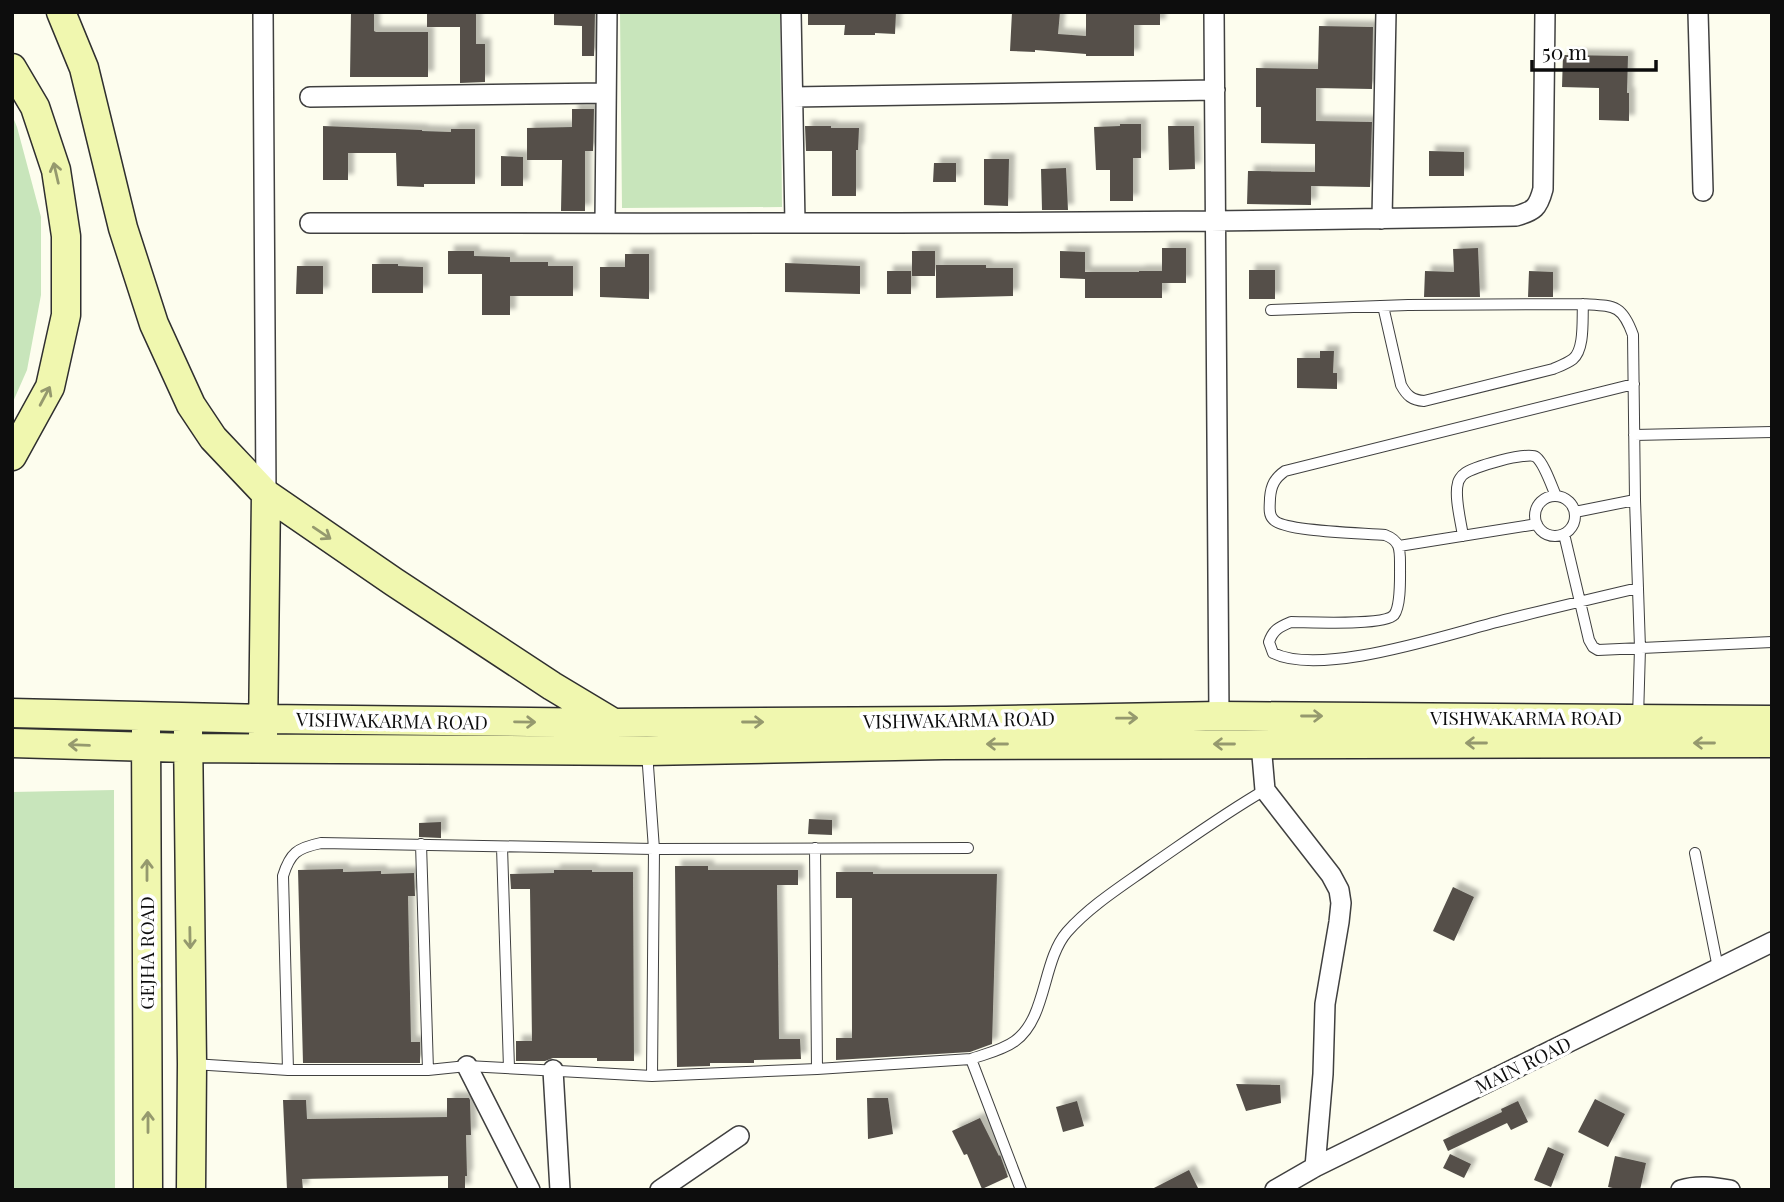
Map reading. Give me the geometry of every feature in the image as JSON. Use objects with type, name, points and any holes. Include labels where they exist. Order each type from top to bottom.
[{"type":"main road","points":[[61,12],[84,68],[123,228],[154,324],[180,380],[213,438],[267,494],[394,582],[552,686],[614,723]]},
{"type":"main road","points":[[12,68],[35,107],[56,170],[66,236],[66,315],[51,387],[12,456]]},
{"type":"main road","points":[[262,748],[267,494]]},
{"type":"main road","name":"VISHWAKARMA ROAD","points":[[12,713],[614,723],[946,721],[1261,744],[1772,743]]},
{"type":"main road","name":"GEJHA ROAD","points":[[146,715],[148,1190]]},
{"type":"main road","name":"VISHWAKARMA ROAD","points":[[12,743],[188,748],[647,751],[944,744],[1219,716],[1772,720]]},
{"type":"main road","points":[[188,717],[191,1190]]},
{"type":"street","points":[[263,12],[267,494]]},
{"type":"street","points":[[605,223],[607,12]]},
{"type":"street","points":[[791,12],[794,223]]},
{"type":"street","points":[[1214,12],[1219,716]]},
{"type":"street","points":[[1382,219],[1386,12]]},
{"type":"street","points":[[310,223],[794,223],[1516,216],[1532,212],[1540,202],[1543,189],[1545,12]]},
{"type":"street","points":[[1698,12],[1703,191]]},
{"type":"street","points":[[793,97],[1215,90]]},
{"type":"street","points":[[310,97],[606,93]]},
{"type":"street","points":[[1261,744],[1265,790],[1331,875],[1339,890],[1341,903],[1325,1004],[1323,1074],[1315,1167]]},
{"type":"street","name":"MAIN ROAD","points":[[1275,1190],[1315,1167],[1772,942]]},
{"type":"street","points":[[467,1066],[530,1190]]},
{"type":"street","points":[[553,1070],[561,1190]]},
{"type":"street","points":[[660,1190],[739,1136]]},
{"type":"street","points":[[1681,1190],[1710,1187],[1730,1190]]},
{"type":"lane","points":[[1383,306],[1401,385],[1413,400],[1424,401],[1553,369],[1576,357],[1581,348],[1583,304]]},
{"type":"lane","points":[[1271,310],[1583,304],[1608,306],[1618,310],[1628,320],[1633,335],[1640,648],[1638,719]]},
{"type":"lane","points":[[1634,384],[1285,471],[1272,484],[1270,514],[1273,521],[1298,529],[1395,538],[1399,546],[1398,606],[1388,619],[1373,622],[1291,622],[1273,632],[1269,642],[1273,653],[1284,659],[1332,659],[1392,650],[1638,588]]},
{"type":"lane","points":[[1634,435],[1772,432]]},
{"type":"lane","points":[[1463,537],[1458,482],[1463,474],[1475,468],[1521,456],[1536,457],[1556,496]]},
{"type":"lane","points":[[1556,496],[1569,501],[1575,512],[1574,525],[1564,534],[1551,536],[1537,524],[1536,510],[1539,504],[1556,496]]},
{"type":"lane","points":[[1575,512],[1635,500]]},
{"type":"lane","points":[[1399,546],[1537,524]]},
{"type":"lane","points":[[1564,534],[1589,640],[1593,647],[1605,651],[1772,642]]},
{"type":"lane","points":[[647,751],[654,849],[652,1076]]},
{"type":"lane","points":[[192,1064],[288,1070],[428,1070],[467,1066],[652,1076],[971,1059],[1005,1047],[1023,1035],[1037,1010],[1055,949],[1065,934],[1082,918],[1232,809],[1265,790]]},
{"type":"lane","points":[[288,1070],[283,876],[287,862],[305,846],[321,843],[654,849],[968,848]]},
{"type":"lane","points":[[421,844],[428,1070]]},
{"type":"lane","points":[[502,846],[509,1068]]},
{"type":"lane","points":[[815,848],[817,1069]]},
{"type":"lane","points":[[1695,853],[1718,968]]},
{"type":"lane","points":[[971,1059],[1021,1190]]},
{"type":"green space","points":[[620,12],[780,12],[782,207],[622,208]]},
{"type":"green space","points":[[12,115],[41,217],[41,295],[27,370],[12,404]]},
{"type":"green space","points":[[114,790],[115,1190],[14,1190],[12,792]]},
{"type":"building","points":[[351,12],[374,12],[376,32],[428,32],[428,77],[350,77]]},
{"type":"building","points":[[427,12],[476,12],[476,44],[485,44],[485,82],[460,83],[460,27],[427,27]]},
{"type":"building","points":[[554,12],[595,12],[594,56],[582,56],[582,26],[554,25]]},
{"type":"building","points":[[808,12],[896,12],[895,34],[844,35],[845,25],[808,25]]},
{"type":"building","points":[[1012,12],[1060,12],[1058,34],[1086,36],[1086,12],[1160,12],[1160,25],[1134,25],[1134,56],[1010,51]]},
{"type":"building","points":[[1319,26],[1373,27],[1372,89],[1316,88],[1316,121],[1372,122],[1370,187],[1311,186],[1311,205],[1247,204],[1248,171],[1315,172],[1315,144],[1261,143],[1261,107],[1256,107],[1256,68],[1318,69]]},
{"type":"building","points":[[1563,55],[1628,56],[1629,121],[1599,120],[1599,88],[1562,87]]},
{"type":"building","points":[[572,109],[594,109],[593,151],[585,151],[585,211],[561,211],[562,160],[527,160],[527,128],[572,127]]},
{"type":"building","points":[[1141,124],[1141,158],[1133,158],[1133,201],[1110,201],[1110,170],[1096,170],[1094,127]]},
{"type":"building","points":[[323,126],[451,132],[451,129],[475,129],[475,184],[397,186],[396,153],[348,153],[348,180],[323,180]]},
{"type":"building","points":[[805,126],[859,128],[856,196],[832,196],[832,151],[806,151]]},
{"type":"building","points":[[1168,126],[1194,126],[1195,169],[1169,170]]},
{"type":"building","points":[[1429,151],[1464,152],[1464,176],[1429,176]]},
{"type":"building","points":[[501,156],[523,157],[523,186],[501,186]]},
{"type":"building","points":[[984,159],[1009,159],[1008,206],[984,205]]},
{"type":"building","points":[[934,163],[956,163],[956,182],[933,182]]},
{"type":"building","points":[[1066,168],[1068,210],[1042,210],[1041,169]]},
{"type":"building","points":[[1162,248],[1186,248],[1186,283],[1162,283]]},
{"type":"building","points":[[1478,248],[1480,297],[1424,297],[1425,271],[1454,272],[1453,249]]},
{"type":"building","points":[[448,251],[474,251],[474,256],[510,257],[510,262],[548,262],[548,266],[573,266],[573,296],[510,296],[510,315],[482,315],[482,274],[448,274]]},
{"type":"building","points":[[912,251],[935,251],[935,276],[912,276]]},
{"type":"building","points":[[1060,251],[1085,252],[1085,279],[1060,278]]},
{"type":"building","points":[[625,254],[649,254],[649,299],[600,297],[600,267],[625,267]]},
{"type":"building","points":[[785,263],[860,266],[860,294],[785,292]]},
{"type":"building","points":[[372,264],[423,267],[423,293],[372,293]]},
{"type":"building","points":[[936,265],[1013,268],[1013,296],[936,298]]},
{"type":"building","points":[[297,266],[323,266],[323,294],[296,294]]},
{"type":"building","points":[[1249,270],[1275,270],[1275,299],[1249,299]]},
{"type":"building","points":[[887,271],[911,271],[911,294],[887,294]]},
{"type":"building","points":[[1162,271],[1162,298],[1085,298],[1085,272]]},
{"type":"building","points":[[1529,271],[1553,272],[1553,297],[1528,297]]},
{"type":"building","points":[[1320,351],[1334,351],[1333,373],[1337,373],[1337,389],[1297,388],[1297,358],[1320,358]]},
{"type":"building","points":[[809,819],[832,820],[832,835],[808,834]]},
{"type":"building","points":[[441,822],[441,838],[419,837],[419,823]]},
{"type":"building","points":[[675,866],[708,866],[708,870],[798,870],[798,885],[777,885],[779,1039],[800,1039],[801,1059],[677,1067]]},
{"type":"building","points":[[343,869],[343,872],[414,873],[415,896],[408,896],[411,1042],[420,1042],[420,1063],[303,1063],[298,870]]},
{"type":"building","points":[[554,870],[633,872],[634,1061],[553,1058],[545,1061],[516,1061],[516,1041],[532,1041],[530,889],[511,889],[510,874],[554,873]]},
{"type":"building","points":[[836,872],[997,874],[992,1044],[970,1052],[836,1060],[836,1038],[852,1038],[852,898],[836,898]]},
{"type":"building","points":[[1453,887],[1474,897],[1454,941],[1433,931]]},
{"type":"building","points":[[1236,1084],[1280,1085],[1281,1103],[1246,1111]]},
{"type":"building","points":[[447,1098],[470,1100],[471,1135],[466,1135],[465,1190],[448,1190],[448,1176],[302,1179],[303,1190],[287,1190],[283,1100],[306,1100],[307,1119],[447,1117]]},
{"type":"building","points":[[867,1098],[888,1098],[893,1134],[868,1139]]},
{"type":"building","points":[[1595,1099],[1625,1114],[1608,1147],[1578,1132]]},
{"type":"building","points":[[1077,1101],[1084,1126],[1063,1132],[1056,1107]]},
{"type":"building","points":[[1518,1101],[1528,1122],[1511,1130],[1507,1123],[1448,1151],[1443,1140],[1502,1112],[1501,1109]]},
{"type":"building","points":[[980,1118],[1000,1155],[1008,1177],[982,1189],[967,1154],[964,1155],[952,1131]]},
{"type":"building","points":[[1548,1147],[1564,1154],[1551,1187],[1534,1180]]},
{"type":"building","points":[[1450,1154],[1471,1164],[1464,1178],[1443,1168]]},
{"type":"building","points":[[1615,1156],[1646,1163],[1640,1190],[1608,1187]]},
{"type":"building","points":[[1189,1170],[1199,1190],[1150,1190]]}]
